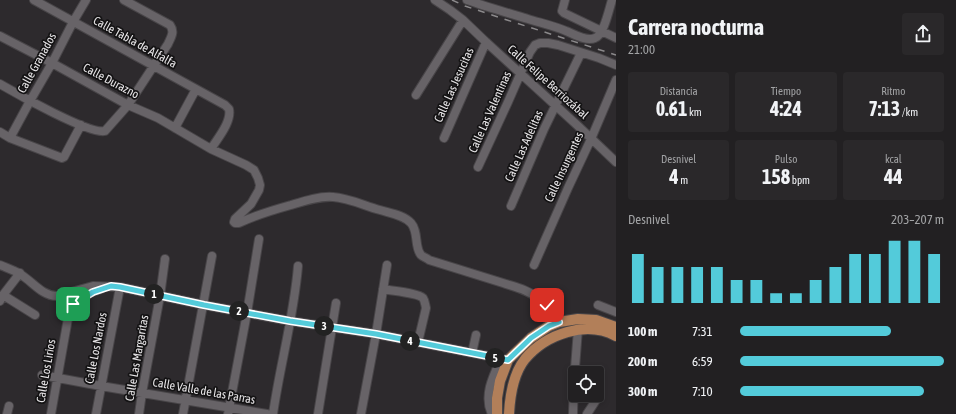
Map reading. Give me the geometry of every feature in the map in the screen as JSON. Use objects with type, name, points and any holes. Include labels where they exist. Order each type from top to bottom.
[{"type":"main road","points":[[497,414],[497,398],[504,360],[531,338],[549,326],[559,322],[578,319],[596,320],[616,327]]},
{"type":"main road","points":[[504,360],[522,356],[542,339],[556,331],[570,328],[595,329],[611,333],[616,336]]},
{"type":"main road","points":[[509,414],[509,399],[513,384],[517,373],[525,360],[540,346],[554,337],[578,329]]},
{"type":"main road","points":[[504,360],[509,367],[504,414]]},
{"type":"street","name":"Calle Tabla de Alfalfa","points":[[34,0],[225,105],[229,109],[230,117],[211,149]]},
{"type":"street","name":"Calle Granados","points":[[10,138],[86,0]]},
{"type":"street","points":[[0,84],[30,101],[81,125],[101,132],[105,131],[128,104],[154,66],[172,37],[173,32],[170,25],[124,0]]},
{"type":"street","name":"Calle Felipe Berriozábal","points":[[435,0],[463,20],[616,162]]},
{"type":"street","points":[[565,0],[562,8],[564,14],[616,38]]},
{"type":"street","points":[[471,1],[509,14],[556,27],[588,39],[594,39],[602,31],[612,0]]},
{"type":"street","points":[[416,96],[463,20]]},
{"type":"street","name":"Calle Durazno","points":[[0,36],[128,104],[158,118],[211,149],[254,170],[260,185],[259,190],[250,204],[235,219],[235,223],[239,223],[271,210],[319,198],[332,197],[360,204],[405,218],[412,224],[418,249],[422,255],[435,262],[531,293],[547,305],[559,322]]},
{"type":"street","name":"Calle Las Jesucitas","points":[[444,138],[486,42]]},
{"type":"street","name":"Calle Las Valentinas","points":[[478,167],[520,73],[535,45],[540,43],[548,43],[581,53]]},
{"type":"street","points":[[581,53],[616,65]]},
{"type":"street","name":"Calle Las Adelitas","points":[[511,206],[544,129],[581,53]]},
{"type":"street","name":"Calle Insurgentes","points":[[534,265],[616,80]]},
{"type":"street","points":[[175,128],[196,90]]},
{"type":"street","points":[[0,132],[10,138],[61,158],[64,157],[81,125]]},
{"type":"street","points":[[229,411],[259,239]]},
{"type":"street","points":[[183,414],[212,256]]},
{"type":"street","name":"Calle Las Margaritas","points":[[139,414],[166,259]]},
{"type":"street","points":[[0,265],[20,273],[46,294],[52,296],[93,286],[120,287],[204,305],[290,321],[376,334],[504,360],[490,383],[489,402],[492,414]]},
{"type":"street","points":[[361,414],[387,265]]},
{"type":"street","points":[[273,414],[290,321],[298,266]]},
{"type":"street","points":[[20,273],[2,298],[35,315]]},
{"type":"street","name":"Calle Los Lirios","points":[[51,414],[70,307],[93,292],[111,286]]},
{"type":"street","name":"Calle Los Nardos","points":[[96,414],[120,287]]},
{"type":"street","points":[[384,289],[418,295],[423,298],[426,308],[418,342]]},
{"type":"street","points":[[318,414],[336,303]]},
{"type":"street","points":[[598,305],[616,312]]},
{"type":"street","points":[[573,414],[578,329]]},
{"type":"street","points":[[472,353],[476,335]]},
{"type":"street","name":"Calle Valle de las Parras","points":[[42,375],[185,400],[229,411],[267,414]]},
{"type":"street","points":[[587,414],[595,402]]},
{"type":"railway","points":[[452,0],[465,6],[616,55]]},
{"type":"route","points":[[73,304],[93,292],[111,286],[120,287],[204,305],[290,321],[376,334],[508,360],[531,338],[549,326],[559,322],[547,305]]}]
